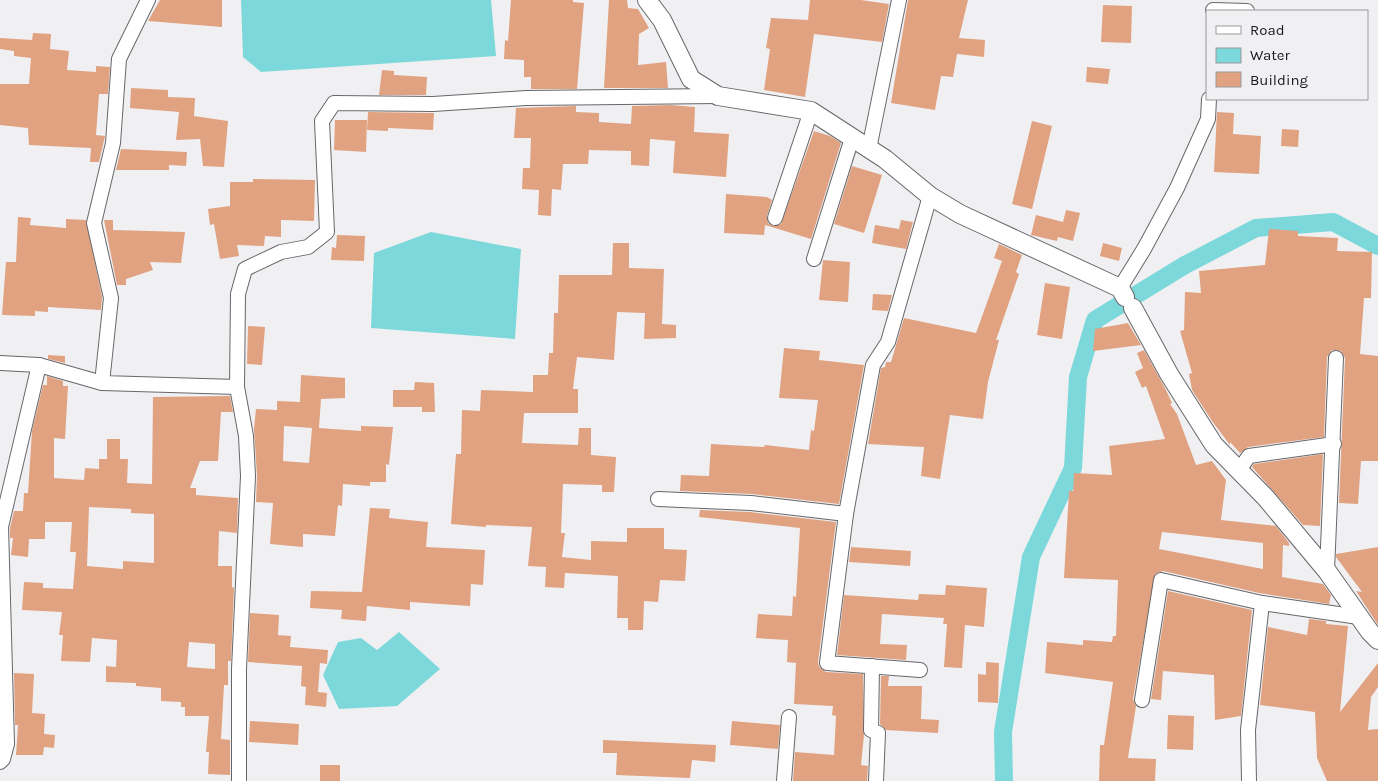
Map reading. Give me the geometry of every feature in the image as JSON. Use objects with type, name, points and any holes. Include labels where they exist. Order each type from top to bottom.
[{"type":"street","points":[[102,383],[111,298],[94,223],[113,143],[119,59],[148,0]]},
{"type":"street","points":[[647,0],[662,20],[690,79],[718,96]]},
{"type":"street","points":[[869,149],[899,0]]},
{"type":"street","points":[[1214,7],[1239,10]]},
{"type":"street","points":[[239,781],[239,670],[248,476],[246,436],[237,387],[238,294],[245,269],[281,252],[308,247],[327,232],[322,122],[334,103],[433,104],[526,98],[718,96],[810,111],[869,149],[930,196],[960,214],[1126,298],[1168,374],[1214,444],[1266,498],[1327,571],[1359,617],[1378,640]]},
{"type":"street","points":[[1126,298],[1144,249],[1177,188],[1208,119],[1209,100]]},
{"type":"street","points":[[775,218],[810,111]]},
{"type":"street","points":[[814,259],[852,138]]},
{"type":"street","points":[[920,670],[827,663],[846,514],[873,365],[888,342],[930,196]]},
{"type":"street","points":[[1327,571],[1334,444],[1336,358]]},
{"type":"street","points":[[0,363],[40,364],[102,383],[237,387]]},
{"type":"street","points":[[0,762],[4,759],[7,744],[1,527],[40,364]]},
{"type":"street","points":[[1239,470],[1249,456],[1334,444]]},
{"type":"street","points":[[658,499],[751,503],[846,514]]},
{"type":"street","points":[[1142,700],[1162,580],[1262,603],[1359,617]]},
{"type":"street","points":[[1249,781],[1248,730],[1262,603]]},
{"type":"street","points":[[872,666],[870,730],[878,733],[876,781]]},
{"type":"street","points":[[784,781],[789,717]]},
{"type":"water","points":[[241,0],[491,0],[496,56],[261,72],[243,57]]},
{"type":"water","points":[[431,232],[521,249],[515,339],[371,328],[374,253]]},
{"type":"water","points":[[399,632],[440,669],[397,706],[339,709],[323,675],[338,642],[361,638],[377,650]]},
{"type":"building","points":[[160,0],[222,0],[222,27],[148,21]]},
{"type":"building","points":[[511,0],[573,0],[573,2],[584,3],[577,89],[531,89],[531,77],[524,77],[524,60],[504,59],[505,40],[508,41]]},
{"type":"building","points":[[609,0],[627,0],[628,8],[638,9],[649,28],[639,34],[638,65],[666,62],[668,88],[604,88]]},
{"type":"building","points":[[810,0],[861,0],[889,4],[882,42],[814,34],[805,97],[764,90],[770,49],[766,48],[771,18],[808,20]]},
{"type":"building","points":[[908,0],[968,0],[959,38],[985,40],[984,57],[957,54],[953,77],[941,76],[935,110],[891,103]]},
{"type":"building","points":[[1103,5],[1132,6],[1131,43],[1101,42]]},
{"type":"building","points":[[33,33],[51,34],[50,49],[69,51],[67,70],[96,72],[96,66],[110,67],[108,94],[99,94],[96,135],[105,136],[99,162],[90,162],[91,148],[29,145],[28,128],[0,125],[0,84],[29,84],[31,58],[14,56],[14,51],[0,49],[0,38],[32,40]]},
{"type":"building","points":[[1087,67],[1110,69],[1108,84],[1086,82]]},
{"type":"building","points":[[382,70],[394,71],[394,75],[427,77],[426,95],[379,95]]},
{"type":"building","points":[[131,88],[168,90],[168,97],[195,98],[194,116],[228,121],[224,167],[203,166],[200,139],[176,140],[179,112],[130,108]]},
{"type":"building","points":[[670,105],[695,107],[694,132],[729,134],[726,177],[673,173],[675,141],[650,139],[649,166],[631,165],[631,151],[589,150],[588,164],[563,164],[561,190],[552,189],[551,216],[538,215],[539,190],[522,189],[523,168],[530,168],[531,138],[514,138],[516,108],[576,106],[576,112],[599,113],[599,122],[631,124],[632,106]]},
{"type":"building","points":[[368,112],[434,113],[433,130],[388,128],[388,131],[367,130]]},
{"type":"building","points":[[1217,112],[1234,113],[1233,134],[1261,136],[1259,174],[1214,172]]},
{"type":"building","points":[[335,120],[367,120],[366,152],[334,150]]},
{"type":"building","points":[[1032,121],[1052,126],[1032,209],[1012,204]]},
{"type":"building","points":[[1282,129],[1299,130],[1298,147],[1281,146]]},
{"type":"building","points":[[814,131],[830,136],[841,143],[811,239],[765,225],[764,235],[724,233],[726,194],[767,197],[772,200],[767,216],[768,223],[773,226],[781,224]]},
{"type":"building","points":[[121,149],[187,152],[186,166],[169,165],[169,170],[116,170]]},
{"type":"building","points":[[852,166],[882,175],[864,233],[834,224]]},
{"type":"building","points":[[253,179],[315,180],[314,221],[281,220],[281,237],[265,236],[264,246],[237,245],[239,256],[220,259],[214,224],[210,225],[208,209],[230,206],[230,182],[253,182]]},
{"type":"building","points":[[1066,210],[1080,213],[1073,241],[1058,237],[1057,241],[1031,235],[1036,215],[1063,222]]},
{"type":"building","points":[[18,217],[31,218],[30,225],[66,228],[66,219],[86,220],[102,297],[101,310],[48,307],[48,312],[35,311],[35,316],[2,315],[6,262],[16,262]]},
{"type":"building","points":[[104,220],[113,220],[113,230],[185,232],[181,263],[150,262],[153,270],[126,279],[126,285],[117,285]]},
{"type":"building","points":[[901,220],[913,222],[906,249],[872,243],[875,225],[899,229]]},
{"type":"building","points":[[1269,229],[1298,231],[1298,236],[1338,238],[1337,251],[1372,252],[1371,298],[1364,298],[1360,354],[1378,356],[1378,461],[1361,461],[1358,504],[1339,503],[1345,358],[1341,351],[1332,350],[1327,357],[1324,437],[1248,447],[1240,453],[1230,442],[1230,445],[1192,390],[1189,374],[1192,373],[1180,331],[1184,330],[1185,292],[1201,293],[1199,271],[1265,265]]},
{"type":"building","points":[[337,235],[365,236],[364,261],[331,260],[332,247],[336,248]]},
{"type":"building","points":[[613,243],[629,243],[629,268],[664,269],[662,324],[676,325],[676,338],[644,339],[645,313],[617,312],[614,360],[577,357],[573,389],[578,389],[578,413],[524,413],[522,443],[578,445],[579,428],[591,428],[591,455],[616,457],[614,492],[602,492],[602,485],[563,484],[561,533],[565,533],[562,557],[591,560],[591,541],[627,542],[627,528],[664,528],[664,549],[687,550],[685,581],[660,580],[658,602],[644,601],[643,630],[628,630],[628,618],[617,618],[618,576],[565,573],[564,588],[545,587],[546,567],[528,566],[532,527],[486,525],[486,527],[451,524],[456,454],[461,454],[462,410],[480,411],[481,390],[533,392],[533,375],[548,375],[549,353],[553,353],[554,313],[558,313],[559,275],[612,275]]},
{"type":"building","points":[[1103,243],[1122,248],[1119,261],[1100,256]]},
{"type":"building","points":[[999,244],[1022,255],[1016,272],[1019,274],[996,340],[999,340],[988,382],[983,419],[950,415],[940,479],[921,476],[924,447],[868,444],[881,368],[885,367],[886,362],[891,362],[904,318],[976,333],[1002,261],[994,258]]},
{"type":"building","points":[[823,260],[850,262],[848,302],[819,300]]},
{"type":"building","points":[[1045,283],[1070,287],[1062,339],[1037,335]]},
{"type":"building","points":[[873,294],[892,295],[888,311],[872,310]]},
{"type":"building","points":[[1128,323],[1141,345],[1093,351],[1095,329]]},
{"type":"building","points":[[248,326],[265,327],[262,365],[247,364]]},
{"type":"building","points":[[784,348],[820,351],[819,360],[864,365],[839,504],[752,494],[680,491],[681,475],[709,476],[711,444],[764,447],[765,445],[809,450],[811,430],[814,431],[818,400],[779,398]]},
{"type":"building","points":[[1144,350],[1166,390],[1196,465],[1212,461],[1226,480],[1221,520],[1276,526],[1289,543],[1289,546],[1283,545],[1282,577],[1323,584],[1331,595],[1329,604],[1259,593],[1163,571],[1155,574],[1133,699],[1136,706],[1128,758],[1156,759],[1155,781],[1099,781],[1100,745],[1104,745],[1113,682],[1045,673],[1047,642],[1083,645],[1083,640],[1112,642],[1113,636],[1116,636],[1118,580],[1064,578],[1069,491],[1073,491],[1074,473],[1112,475],[1109,446],[1165,439],[1146,386],[1142,388],[1135,372],[1143,368],[1137,353]],"holes":[[[1162,532],[1263,543],[1263,569],[1159,549]]]},
{"type":"building","points":[[48,355],[65,356],[65,363],[48,359]]},
{"type":"building","points":[[301,375],[345,378],[345,398],[321,399],[319,428],[361,431],[361,426],[393,427],[389,465],[386,464],[386,482],[370,482],[370,486],[343,484],[342,506],[338,505],[335,536],[303,534],[303,547],[270,544],[273,503],[256,502],[257,476],[254,429],[256,409],[277,410],[277,401],[300,402]],"holes":[[[284,426],[312,428],[309,463],[283,461]]]},
{"type":"building","points":[[47,376],[63,381],[63,386],[68,386],[65,439],[54,438],[54,478],[84,480],[85,468],[99,469],[99,459],[107,459],[107,439],[120,439],[120,459],[128,459],[127,483],[152,484],[153,397],[230,396],[233,412],[221,412],[218,461],[200,461],[190,488],[196,488],[196,495],[238,498],[237,533],[219,531],[218,566],[232,566],[232,587],[234,588],[231,661],[228,661],[228,685],[224,685],[221,739],[230,740],[230,775],[208,774],[209,752],[206,752],[209,716],[185,716],[185,707],[181,707],[181,702],[161,701],[161,688],[136,686],[136,683],[106,682],[106,666],[116,667],[117,640],[92,638],[90,662],[61,661],[63,635],[59,635],[62,612],[22,610],[24,582],[43,583],[43,588],[73,589],[76,552],[70,552],[72,522],[45,522],[45,539],[29,539],[28,557],[11,555],[13,538],[10,538],[10,528],[14,511],[23,511],[24,493],[28,493],[32,431],[43,385],[47,385]],"holes":[[[89,507],[131,509],[131,513],[154,514],[154,563],[123,561],[123,569],[87,566]],[[189,642],[215,644],[215,669],[187,667]]]},
{"type":"building","points":[[415,382],[434,383],[435,412],[422,412],[422,407],[393,407],[393,390],[414,390]]},
{"type":"building","points":[[1323,454],[1320,526],[1303,525],[1252,467],[1254,464]]},
{"type":"building","points":[[370,508],[390,509],[389,518],[428,522],[426,547],[485,550],[483,585],[471,584],[470,606],[410,602],[410,610],[367,606],[366,621],[341,619],[342,610],[310,608],[311,591],[362,592]]},
{"type":"building","points":[[700,510],[750,512],[836,522],[818,662],[819,667],[826,672],[863,674],[864,735],[861,765],[868,766],[867,781],[793,781],[795,752],[834,755],[836,716],[832,715],[833,706],[794,704],[796,663],[787,662],[788,640],[756,638],[758,614],[792,616],[793,596],[796,597],[800,528],[699,517]]},
{"type":"building","points":[[851,547],[911,551],[910,566],[849,562]]},
{"type":"building","points":[[1378,547],[1378,625],[1356,591],[1362,592],[1336,557],[1336,554]]},
{"type":"building","points":[[946,585],[987,588],[984,627],[965,625],[962,668],[944,667],[947,624],[943,624],[944,618],[882,614],[880,644],[907,645],[906,660],[837,655],[844,595],[918,600],[919,594],[945,595]]},
{"type":"building","points":[[1168,591],[1252,610],[1241,716],[1215,720],[1214,675],[1163,671],[1161,700],[1151,699]]},
{"type":"building","points":[[250,613],[279,615],[278,635],[291,636],[290,647],[328,650],[327,664],[320,663],[318,692],[327,693],[326,707],[305,705],[306,687],[301,686],[302,666],[248,662]]},
{"type":"building","points":[[1309,619],[1326,621],[1326,624],[1348,626],[1340,712],[1378,663],[1378,687],[1371,697],[1368,730],[1378,729],[1378,781],[1327,781],[1317,758],[1315,712],[1260,705],[1268,627],[1307,635]]},
{"type":"building","points":[[986,662],[999,663],[998,703],[978,702],[978,674],[986,675]]},
{"type":"building","points":[[14,673],[34,674],[32,713],[45,714],[44,734],[55,735],[54,748],[44,747],[43,755],[16,755],[18,725],[15,725]]},
{"type":"building","points":[[881,676],[889,676],[888,686],[922,686],[921,719],[939,720],[938,733],[886,730],[880,724]]},
{"type":"building","points":[[1168,715],[1194,716],[1193,750],[1167,749]]},
{"type":"building","points":[[250,721],[299,724],[298,745],[249,742]]},
{"type":"building","points":[[732,721],[780,725],[778,749],[730,745]]},
{"type":"building","points":[[603,740],[716,745],[715,762],[692,760],[690,778],[616,775],[617,753],[603,753]]},
{"type":"building","points":[[320,765],[340,765],[340,781],[320,781]]},
{"type":"waterway","points":[[1004,781],[1003,732],[1031,557],[1073,468],[1078,377],[1095,320],[1185,265],[1256,228],[1333,222],[1378,246]]}]
